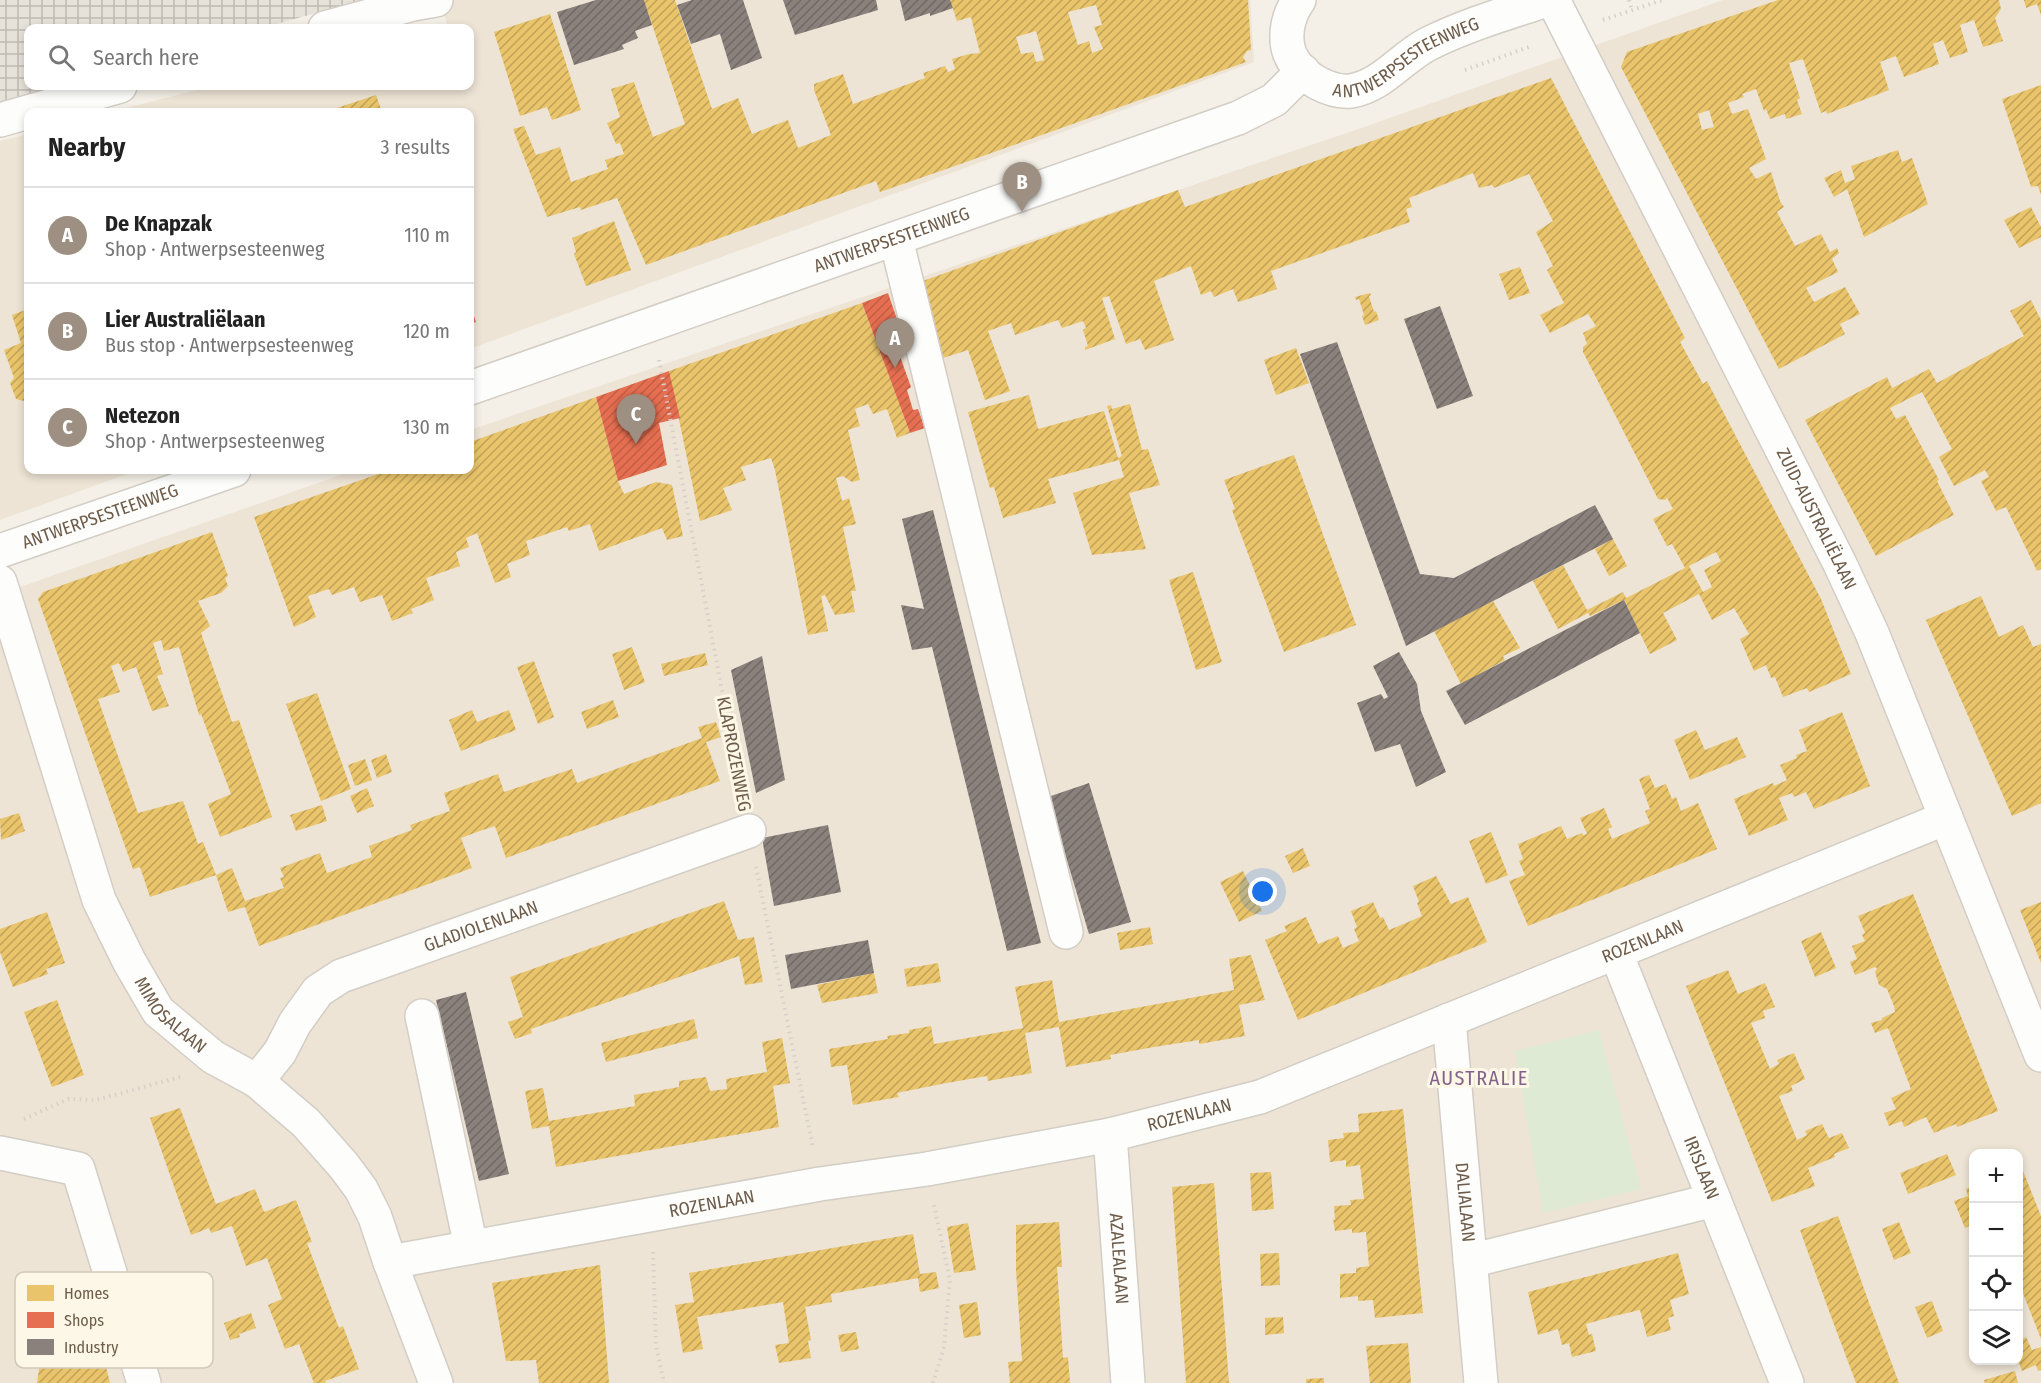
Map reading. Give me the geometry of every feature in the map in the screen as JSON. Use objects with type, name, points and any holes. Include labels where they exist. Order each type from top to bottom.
[{"type":"street","points":[[340,24],[436,0]]},
{"type":"street","name":"ANTWERPSESTEENWEG","points":[[1299,0],[1291,10],[1287,42],[1294,63],[1319,84],[1335,90],[1349,91],[1378,81],[1408,56],[1427,45],[1481,21],[1547,0]]},
{"type":"street","name":"ZUID-AUSTRALIËLAAN","points":[[1553,0],[1840,564],[1872,633],[2041,1055]]},
{"type":"street","name":"ANTWERPSESTEENWEG","points":[[474,386],[1238,118],[1274,100],[1303,71]]},
{"type":"street","points":[[42,108],[106,90]]},
{"type":"street","points":[[0,120],[24,113]]},
{"type":"street","points":[[896,238],[1066,933]]},
{"type":"street","name":"ANTWERPSESTEENWEG","points":[[0,551],[222,474]]},
{"type":"street","name":"MIMOSALAAN","points":[[0,582],[99,900],[129,961],[158,1011],[213,1057],[249,1076],[306,1123],[361,1189],[375,1216],[436,1383]]},
{"type":"street","name":"ROZENLAAN","points":[[390,1262],[820,1184],[927,1169],[1110,1135],[1260,1097],[1946,818]]},
{"type":"street","name":"GLADIOLENLAAN","points":[[249,1076],[280,1052],[295,1023],[318,991],[342,976],[749,831]]},
{"type":"street","name":"IRISLAAN","points":[[1616,953],[1787,1383]]},
{"type":"street","points":[[422,1016],[471,1247]]},
{"type":"street","name":"DALIALAAN","points":[[1449,1020],[1481,1383]]},
{"type":"street","name":"AZALEALAAN","points":[[1110,1135],[1128,1383]]},
{"type":"street","points":[[0,1153],[78,1169],[110,1272]]},
{"type":"street","points":[[1470,1261],[1714,1200]]},
{"type":"street","points":[[139,1368],[144,1383]]},
{"type":"path","points":[[1629,0],[1632,10]]},
{"type":"path","name":"KLAPROZENWEG","points":[[652,324],[749,831],[820,1184]]},
{"type":"path","points":[[19,1121],[68,1100],[96,1100],[175,1077],[249,1076]]},
{"type":"path","points":[[927,1169],[950,1280],[944,1347],[933,1383]]},
{"type":"path","points":[[646,1215],[654,1256],[656,1346],[664,1383]]},
{"type":"shaded area","points":[[0,0],[363,0],[276,24],[24,24],[24,90],[45,90],[0,102]]},
{"type":"shaded area","points":[[440,0],[1250,0],[1254,62],[474,348],[474,108],[126,108],[197,90],[474,90],[474,24],[447,24]]},
{"type":"shaded area","points":[[1723,0],[2041,0],[2041,1383],[0,1383],[0,594],[344,474],[474,474],[474,429],[1364,127]]},
{"type":"shaded area","points":[[24,135],[24,474],[127,474],[0,520],[0,141]]},
{"type":"green space","points":[[1599,1030],[1641,1189],[1543,1213],[1515,1051]]},
{"type":"building: Homes","points":[[644,0],[675,0],[712,109],[738,98],[752,134],[788,120],[798,148],[831,135],[814,90],[814,84],[843,74],[853,104],[925,78],[923,73],[945,66],[948,72],[955,69],[952,59],[980,53],[971,17],[957,21],[950,0],[1248,0],[1251,50],[1247,51],[1243,57],[1246,62],[880,192],[876,181],[646,265],[617,198],[581,210],[580,207],[547,217],[513,129],[524,126],[536,155],[560,147],[571,182],[608,169],[605,160],[624,154],[620,143],[616,144],[607,123],[620,117],[611,89],[634,82],[653,137],[685,124]],"holes":[[[1096,5],[1102,25],[1094,27],[1103,49],[1092,53],[1089,41],[1078,45],[1068,12]],[[1036,31],[1044,60],[1036,62],[1033,52],[1021,54],[1016,37]]]},
{"type":"building: Homes","points":[[1778,0],[1999,0],[2001,9],[1995,18],[2003,41],[1983,47],[1974,20],[1960,25],[1968,52],[1950,58],[1943,40],[1933,44],[1939,64],[1904,77],[1896,56],[1880,62],[1889,90],[1827,114],[1826,111],[1821,113],[1803,59],[1789,63],[1800,98],[1797,100],[1802,114],[1786,119],[1785,114],[1770,119],[1766,109],[1764,111],[1756,89],[1728,103],[1732,114],[1748,109],[1766,159],[1749,168],[1756,179],[1771,172],[1784,207],[1777,212],[1795,246],[1821,234],[1830,252],[1837,248],[1839,253],[1832,259],[1838,272],[1806,288],[1814,302],[1845,287],[1860,314],[1840,324],[1845,334],[1779,369],[1621,67],[1627,52]],"holes":[[[1709,110],[1714,127],[1702,130],[1698,114]]]},
{"type":"building: Homes","points":[[2024,0],[2041,0],[2041,15],[2037,4],[2026,8]]},
{"type":"building: Homes","points":[[550,14],[581,110],[552,120],[547,107],[520,116],[494,32]]},
{"type":"building: Homes","points":[[1551,78],[1685,338],[1680,342],[1703,384],[1707,381],[1821,599],[1851,674],[1809,692],[1807,688],[1783,697],[1775,677],[1771,678],[1766,665],[1754,671],[1740,639],[1749,634],[1734,608],[1712,620],[1699,594],[1663,613],[1677,640],[1650,654],[1624,600],[1590,616],[1588,613],[1558,629],[1533,581],[1563,565],[1587,610],[1623,592],[1626,598],[1685,568],[1672,544],[1667,546],[1653,519],[1673,509],[1667,498],[1658,499],[1583,352],[1583,347],[1587,344],[1583,333],[1596,326],[1588,314],[1550,333],[1540,315],[1564,303],[1547,270],[1553,266],[1536,232],[1553,221],[1529,174],[1494,188],[1492,185],[1479,188],[1473,173],[1409,198],[1412,207],[1406,209],[1410,222],[1271,271],[1277,289],[1242,301],[1238,302],[1233,289],[1214,297],[1211,291],[1201,295],[1191,266],[1154,281],[1174,340],[1145,350],[1140,339],[1126,344],[1109,296],[1102,298],[1115,339],[1085,350],[1088,346],[1083,321],[1062,328],[1058,320],[1015,335],[1011,323],[988,331],[1010,391],[985,400],[968,350],[943,358],[920,282],[1178,190],[1185,207]],"holes":[[[1716,552],[1721,561],[1704,570],[1712,587],[1703,592],[1689,566]]]},
{"type":"building: Homes","points":[[2041,85],[2041,195],[2038,186],[2031,187],[2002,99]]},
{"type":"building: Homes","points":[[376,95],[381,108],[337,108]]},
{"type":"building: Homes","points":[[1898,150],[1902,162],[1912,158],[1928,204],[1864,237],[1847,189],[1834,197],[1824,178],[1841,170],[1845,183],[1855,179],[1851,166]]},
{"type":"building: Homes","points":[[2031,207],[2041,227],[2041,237],[2019,248],[2004,220]]},
{"type":"building: Homes","points":[[614,221],[631,270],[586,286],[574,254],[576,252],[572,238]]},
{"type":"building: Homes","points":[[1520,267],[1530,293],[1509,300],[1499,274]]},
{"type":"building: Homes","points":[[1370,293],[1374,312],[1376,311],[1379,320],[1365,325],[1359,299],[1356,300],[1355,297]]},
{"type":"building: Homes","points":[[2031,300],[2041,320],[2041,569],[2037,571],[2006,507],[1996,511],[1981,481],[1989,477],[1985,470],[1954,486],[1939,457],[1952,449],[1922,392],[1890,408],[1896,419],[1905,415],[1939,480],[1937,481],[1954,515],[1876,556],[1805,420],[1887,377],[1892,388],[1929,369],[1937,383],[2024,336],[2010,311]]},
{"type":"building: Homes","points":[[862,303],[910,433],[897,438],[887,409],[873,414],[868,404],[855,409],[860,426],[848,430],[860,480],[852,482],[843,476],[836,478],[842,501],[849,498],[856,524],[843,527],[856,591],[851,591],[855,612],[835,615],[825,595],[821,596],[828,631],[808,635],[771,458],[741,467],[746,480],[723,488],[732,510],[700,521],[669,371]]},
{"type":"building: Homes","points":[[24,310],[24,401],[16,399],[10,383],[14,378],[4,350],[21,343],[12,315]]},
{"type":"building: Homes","points":[[1296,348],[1309,383],[1276,395],[1264,360]]},
{"type":"building: Homes","points":[[1029,395],[1038,429],[1104,411],[1118,458],[1122,456],[1107,406],[1111,405],[1112,409],[1130,404],[1142,450],[1148,449],[1160,485],[1129,493],[1146,549],[1092,555],[1073,493],[1124,477],[1119,460],[1048,479],[1056,503],[1003,518],[994,487],[990,488],[968,412]]},
{"type":"building: Homes","points":[[596,397],[618,481],[624,494],[656,482],[672,485],[683,536],[667,540],[662,528],[599,551],[590,524],[569,531],[567,527],[526,541],[530,555],[507,564],[511,577],[495,583],[477,533],[466,538],[469,547],[456,552],[460,566],[426,578],[434,600],[411,609],[413,613],[392,621],[382,595],[360,602],[354,587],[332,595],[329,589],[308,596],[316,617],[294,627],[254,517],[378,474],[474,474],[474,441]]},
{"type":"building: Homes","points":[[1294,455],[1356,625],[1284,652],[1232,510],[1235,509],[1224,480]]},
{"type":"building: Homes","points":[[212,532],[228,576],[225,578],[228,586],[221,593],[198,601],[210,626],[201,633],[232,722],[239,720],[272,817],[220,837],[208,804],[231,794],[201,714],[199,715],[179,647],[164,651],[161,640],[153,643],[163,674],[157,676],[169,706],[152,711],[136,667],[123,672],[119,663],[111,666],[120,692],[98,699],[138,813],[183,801],[198,844],[203,842],[216,875],[150,897],[140,867],[133,869],[38,599],[43,592]]},
{"type":"building: Homes","points":[[1613,539],[1627,566],[1609,576],[1595,549]]},
{"type":"building: Homes","points":[[1193,572],[1222,662],[1196,670],[1169,580]]},
{"type":"building: Homes","points":[[1981,596],[1999,637],[2023,625],[2033,647],[2041,644],[2041,803],[2012,816],[1926,620]]},
{"type":"building: Homes","points":[[1493,601],[1520,648],[1503,656],[1505,660],[1461,684],[1434,631]]},
{"type":"building: Homes","points":[[632,647],[645,682],[624,690],[612,654]]},
{"type":"building: Homes","points":[[705,653],[708,665],[664,676],[661,664]]},
{"type":"building: Homes","points":[[534,661],[554,717],[538,724],[517,667]]},
{"type":"building: Homes","points":[[317,693],[351,789],[321,801],[286,704]]},
{"type":"building: Homes","points":[[613,700],[619,717],[587,729],[581,712]]},
{"type":"building: Homes","points":[[472,710],[477,722],[509,710],[516,730],[461,751],[449,720]]},
{"type":"building: Homes","points":[[1842,712],[1870,786],[1814,809],[1806,792],[1794,797],[1792,793],[1779,798],[1788,820],[1749,836],[1734,799],[1773,783],[1774,786],[1787,780],[1780,765],[1807,751],[1799,730]]},
{"type":"building: Homes","points":[[716,722],[721,737],[706,742],[720,781],[506,858],[495,826],[477,832],[461,838],[472,868],[259,946],[245,907],[228,912],[216,875],[232,868],[245,901],[284,888],[280,878],[284,877],[280,868],[320,853],[327,873],[372,857],[369,846],[412,830],[410,825],[450,811],[444,793],[498,774],[504,792],[572,769],[577,783],[702,738],[698,727]]},
{"type":"building: Homes","points":[[1696,730],[1705,750],[1737,737],[1746,757],[1690,780],[1674,740]]},
{"type":"building: Homes","points":[[386,754],[392,772],[377,778],[371,760]]},
{"type":"building: Homes","points":[[365,759],[372,780],[355,786],[348,765]]},
{"type":"building: Homes","points":[[1649,775],[1655,788],[1666,784],[1672,799],[1676,797],[1681,811],[1698,803],[1717,849],[1528,926],[1509,881],[1525,875],[1519,861],[1523,859],[1518,844],[1561,826],[1567,839],[1582,833],[1587,834],[1580,818],[1604,808],[1612,827],[1608,829],[1612,839],[1650,823],[1645,811],[1650,809],[1639,779]]},
{"type":"building: Homes","points":[[367,788],[374,806],[357,813],[350,796]]},
{"type":"building: Homes","points":[[322,805],[327,821],[296,831],[290,815]]},
{"type":"building: Homes","points":[[19,813],[25,831],[1,840],[0,819]]},
{"type":"building: Homes","points":[[1491,832],[1508,875],[1486,884],[1469,841]]},
{"type":"building: Homes","points":[[1303,848],[1310,866],[1293,873],[1285,856]]},
{"type":"building: Homes","points":[[1243,871],[1262,911],[1239,922],[1220,882]]},
{"type":"building: Homes","points":[[1436,876],[1451,904],[1468,897],[1487,942],[1298,1020],[1265,940],[1287,931],[1284,926],[1306,917],[1318,944],[1338,936],[1343,948],[1359,941],[1351,911],[1373,902],[1380,918],[1383,917],[1389,930],[1406,923],[1422,916],[1413,886]]},
{"type":"building: Homes","points":[[1913,894],[1998,1111],[1957,1127],[1956,1124],[1934,1133],[1926,1117],[1904,1127],[1902,1121],[1889,1126],[1884,1113],[1896,1109],[1891,1098],[1911,1089],[1888,1028],[1875,1033],[1871,1023],[1882,1020],[1895,1012],[1894,1006],[1887,989],[1879,985],[1875,972],[1877,968],[1855,975],[1850,962],[1857,959],[1852,946],[1865,941],[1862,935],[1865,933],[1858,916]]},
{"type":"building: Homes","points":[[724,901],[738,940],[754,937],[763,982],[745,985],[739,956],[531,1029],[532,1033],[515,1039],[508,1022],[523,1017],[510,977]]},
{"type":"building: Homes","points":[[2041,902],[2041,963],[2020,910]]},
{"type":"building: Homes","points":[[47,912],[65,963],[46,969],[48,974],[13,987],[0,952],[0,929]]},
{"type":"building: Homes","points":[[1150,927],[1153,944],[1120,950],[1117,933]]},
{"type":"building: Homes","points":[[1821,932],[1836,968],[1815,977],[1801,941]]},
{"type":"building: Homes","points":[[1251,955],[1265,1000],[1239,1005],[1245,1036],[1199,1044],[1199,1040],[1154,1047],[1110,1055],[1111,1059],[1066,1067],[1059,1027],[1025,1033],[1032,1073],[988,1081],[987,1076],[941,1084],[897,1093],[899,1097],[853,1105],[847,1065],[831,1067],[829,1049],[888,1039],[887,1036],[909,1033],[909,1030],[931,1026],[934,1044],[1023,1028],[1015,987],[1052,980],[1059,1022],[1234,990],[1229,959]]},
{"type":"building: Homes","points":[[938,963],[941,982],[907,987],[904,969]]},
{"type":"building: Homes","points":[[1728,970],[1738,994],[1765,983],[1775,1007],[1763,1011],[1765,1018],[1751,1023],[1770,1069],[1779,1064],[1777,1060],[1794,1053],[1805,1079],[1791,1086],[1793,1091],[1779,1096],[1797,1140],[1807,1135],[1805,1131],[1822,1124],[1829,1138],[1842,1133],[1849,1148],[1834,1154],[1835,1157],[1808,1168],[1815,1186],[1772,1202],[1686,986]]},
{"type":"building: Homes","points":[[874,973],[878,993],[822,1003],[817,985]]},
{"type":"building: Homes","points":[[57,1000],[84,1075],[52,1087],[24,1012]]},
{"type":"building: Homes","points":[[694,1019],[698,1038],[606,1062],[601,1043]]},
{"type":"building: Homes","points":[[782,1038],[790,1083],[773,1086],[779,1127],[556,1167],[549,1126],[532,1129],[525,1091],[543,1088],[549,1121],[635,1106],[634,1095],[679,1087],[679,1081],[706,1077],[710,1091],[727,1089],[726,1079],[767,1072],[762,1042]]},
{"type":"building: Homes","points":[[180,1108],[216,1204],[255,1189],[264,1212],[296,1200],[312,1242],[307,1243],[339,1328],[343,1326],[359,1369],[325,1381],[326,1383],[314,1383],[299,1344],[285,1349],[268,1305],[282,1299],[267,1258],[246,1266],[232,1226],[211,1233],[209,1228],[191,1235],[150,1118]]},
{"type":"building: Homes","points":[[1403,1109],[1423,1313],[1375,1318],[1373,1300],[1358,1301],[1358,1296],[1340,1298],[1340,1274],[1356,1273],[1356,1268],[1369,1266],[1366,1232],[1352,1233],[1352,1229],[1335,1231],[1334,1206],[1351,1205],[1350,1200],[1364,1199],[1360,1165],[1346,1167],[1346,1160],[1330,1162],[1328,1140],[1344,1138],[1343,1133],[1359,1132],[1358,1114]]},
{"type":"building: Homes","points":[[1947,1154],[1956,1175],[1908,1194],[1900,1173]]},
{"type":"building: Homes","points":[[2023,1171],[2041,1216],[2041,1339],[2023,1293]]},
{"type":"building: Homes","points":[[1271,1172],[1274,1209],[1252,1211],[1250,1173]]},
{"type":"building: Homes","points":[[1214,1183],[1229,1383],[1186,1383],[1172,1187]]},
{"type":"building: Homes","points":[[1969,1188],[1969,1226],[1965,1228],[1954,1201],[1968,1196],[1966,1189]]},
{"type":"building: Homes","points":[[1838,1216],[1899,1383],[1856,1383],[1829,1311],[1800,1230]]},
{"type":"building: Homes","points":[[1059,1222],[1062,1267],[1057,1267],[1063,1358],[1068,1357],[1070,1383],[1010,1383],[1008,1362],[1022,1361],[1016,1270],[1016,1225]]},
{"type":"building: Homes","points":[[1899,1222],[1911,1253],[1894,1260],[1882,1229]]},
{"type":"building: Homes","points":[[968,1223],[976,1270],[954,1273],[947,1227]]},
{"type":"building: Homes","points":[[913,1234],[920,1274],[936,1272],[939,1288],[920,1292],[918,1278],[831,1294],[832,1302],[805,1307],[811,1340],[808,1341],[811,1358],[779,1363],[775,1345],[789,1343],[783,1302],[697,1317],[703,1349],[683,1353],[675,1305],[694,1302],[689,1273]]},
{"type":"building: Homes","points":[[1279,1253],[1280,1285],[1261,1286],[1260,1254]]},
{"type":"building: Homes","points":[[1678,1253],[1689,1294],[1670,1300],[1674,1316],[1668,1318],[1671,1330],[1647,1337],[1640,1310],[1614,1316],[1586,1324],[1589,1335],[1592,1334],[1596,1351],[1572,1357],[1569,1343],[1562,1345],[1558,1329],[1538,1335],[1528,1292]]},
{"type":"building: Homes","points":[[600,1265],[609,1383],[539,1383],[536,1360],[506,1361],[492,1283]]},
{"type":"building: Homes","points":[[1932,1301],[1943,1331],[1927,1338],[1915,1307]]},
{"type":"building: Homes","points":[[977,1302],[981,1335],[964,1338],[959,1305]]},
{"type":"building: Homes","points":[[251,1313],[256,1328],[230,1340],[224,1323]]},
{"type":"building: Homes","points":[[1283,1317],[1284,1333],[1265,1335],[1265,1318]]},
{"type":"building: Homes","points":[[856,1332],[859,1349],[841,1352],[838,1335]]},
{"type":"building: Homes","points":[[2026,1337],[2032,1350],[2041,1347],[2041,1370],[2038,1371],[2036,1365],[2022,1371],[2020,1365],[2023,1365],[2023,1339]]},
{"type":"building: Homes","points":[[1408,1343],[1411,1383],[1370,1383],[1366,1346]]},
{"type":"building: Homes","points":[[39,1368],[106,1368],[110,1383],[37,1383]]},
{"type":"building: Homes","points":[[2015,1371],[2018,1383],[1985,1383],[1984,1380]]},
{"type":"building: Homes","points":[[1324,1378],[1324,1383],[1306,1383],[1306,1379]]},
{"type":"building: Shops","points":[[888,293],[906,345],[897,348],[911,387],[907,390],[913,410],[918,409],[925,428],[910,433],[862,303]]},
{"type":"building: Shops","points":[[669,371],[680,418],[659,423],[667,465],[618,481],[596,397]]},
{"type":"building: Industry","points":[[596,0],[644,0],[652,25],[635,31],[638,38],[622,45],[624,49],[574,65],[557,12]]},
{"type":"building: Industry","points":[[692,0],[743,0],[762,58],[731,70],[720,34],[691,44],[677,5]]},
{"type":"building: Industry","points":[[783,0],[876,0],[878,10],[795,35]]},
{"type":"building: Industry","points":[[900,0],[950,0],[953,8],[905,21]]},
{"type":"building: Industry","points":[[1440,306],[1473,396],[1437,409],[1404,319]]},
{"type":"building: Industry","points":[[1337,342],[1420,574],[1454,578],[1595,505],[1613,539],[1406,646],[1300,354]]},
{"type":"building: Industry","points":[[933,510],[1041,943],[1007,951],[932,647],[912,650],[901,605],[924,609],[902,519]]},
{"type":"building: Industry","points":[[1624,600],[1640,633],[1465,725],[1446,691]]},
{"type":"building: Industry","points":[[1399,652],[1417,684],[1421,711],[1446,772],[1416,787],[1400,744],[1375,752],[1357,703],[1381,694],[1384,699],[1388,697],[1373,666]]},
{"type":"building: Industry","points":[[762,656],[785,780],[756,793],[731,670]]},
{"type":"building: Industry","points":[[1089,783],[1131,922],[1089,934],[1048,797]]},
{"type":"building: Industry","points":[[828,825],[841,892],[774,906],[762,838]]},
{"type":"building: Industry","points":[[868,940],[874,973],[791,989],[785,955]]},
{"type":"building: Industry","points":[[466,992],[509,1174],[479,1181],[436,1000]]},
{"type":"place","name":"Lier Australiëlaan","points":[[1022,212]]},
{"type":"place","name":"De Knapzak","points":[[895,368]]},
{"type":"place","name":"Netezon","points":[[636,444]]},
{"type":"district","name":"AUSTRALIE","points":[[1479,1078]]}]
